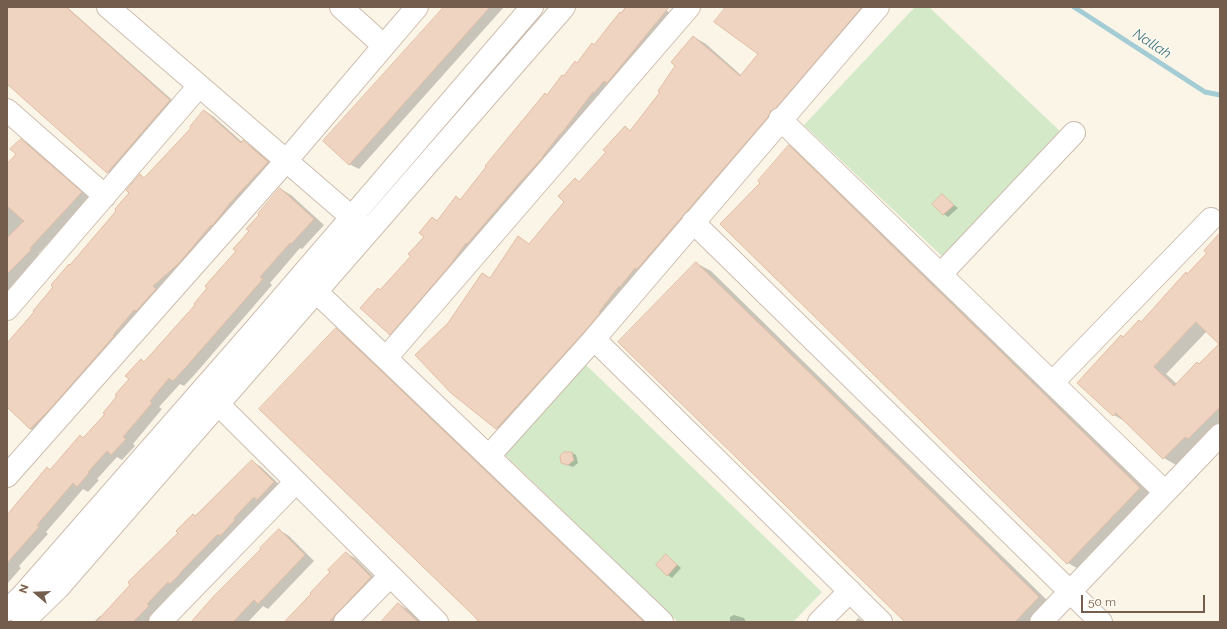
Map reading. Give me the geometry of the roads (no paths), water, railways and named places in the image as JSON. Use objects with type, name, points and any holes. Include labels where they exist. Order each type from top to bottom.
[{"type":"street","points":[[108,7],[369,231]]},
{"type":"street","points":[[341,7],[384,46]]},
{"type":"street","points":[[7,476],[286,161],[417,7]]},
{"type":"street","points":[[7,610],[22,596],[203,389],[532,7]]},
{"type":"street","points":[[23,622],[58,588],[564,7]]},
{"type":"street","points":[[386,358],[689,7]]},
{"type":"street","points":[[489,456],[594,339],[878,7]]},
{"type":"street","points":[[7,309],[199,86]]},
{"type":"street","points":[[11,120],[105,196]]},
{"type":"street","points":[[780,120],[1053,382],[1165,492]]},
{"type":"street","points":[[941,274],[1074,133]]},
{"type":"street","points":[[1053,382],[1211,219]]},
{"type":"street","points":[[693,222],[1101,622]]},
{"type":"street","points":[[301,276],[662,622]]},
{"type":"street","points":[[594,339],[881,622]]},
{"type":"street","points":[[203,389],[437,622]]},
{"type":"street","points":[[1041,622],[1220,436]]},
{"type":"street","points":[[160,622],[296,482]]},
{"type":"street","points":[[345,622],[390,576]]},
{"type":"street","points":[[819,622],[850,591]]},
{"type":"waterway","name":"Nallah","points":[[1074,7],[1205,92],[1220,95]]}]
